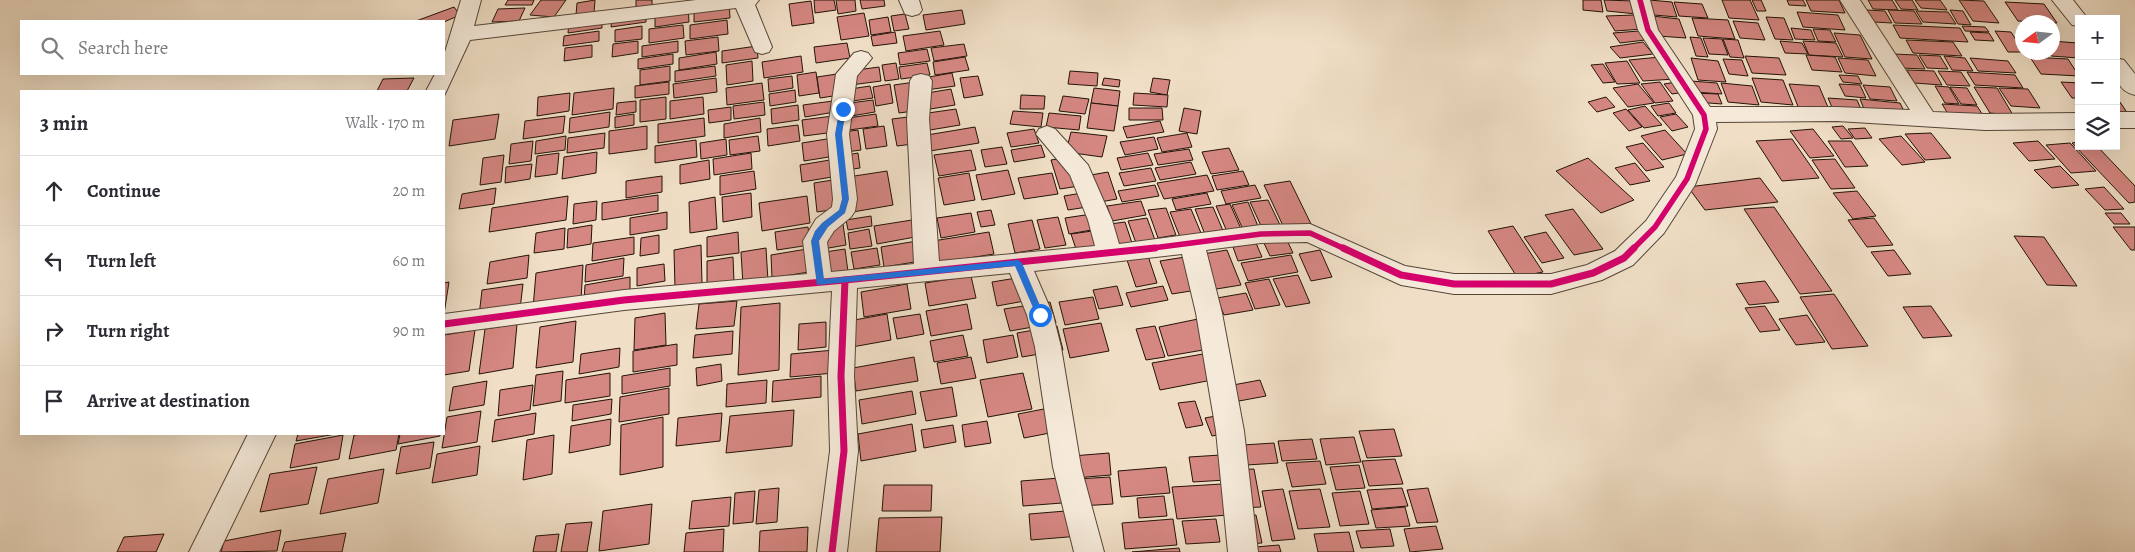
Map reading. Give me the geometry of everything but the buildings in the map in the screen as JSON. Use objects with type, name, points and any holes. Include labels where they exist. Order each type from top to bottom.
[{"type":"street","points":[[438,90],[452,64],[471,0]]},
{"type":"street","points":[[462,34],[749,0]]},
{"type":"street","points":[[445,324],[624,300],[832,282],[1110,254],[1260,234],[1310,233],[1402,275],[1454,284],[1550,284],[1593,273],[1624,258],[1656,227],[1687,179],[1706,129],[1704,115],[1648,30],[1640,0]]},
{"type":"street","points":[[1850,0],[1926,118]]},
{"type":"street","points":[[2062,0],[2075,15]]},
{"type":"street","points":[[744,1],[762,46]]},
{"type":"street","points":[[832,552],[844,451],[842,376],[832,282],[815,241],[818,233],[825,225],[843,211],[845,199],[838,134],[847,74],[861,58]]},
{"type":"street","points":[[2120,70],[2135,88]]},
{"type":"street","points":[[921,81],[918,119],[928,272]]},
{"type":"street","points":[[1704,115],[1837,114],[1985,122],[2075,121]]},
{"type":"street","points":[[2120,120],[2135,120]]},
{"type":"street","points":[[1047,134],[1080,171],[1100,220],[1110,254]]},
{"type":"street","points":[[1192,243],[1209,313],[1232,442],[1243,552]]},
{"type":"street","points":[[1018,263],[1042,323],[1048,346],[1065,456],[1089,552]]},
{"type":"street","points":[[206,548],[262,435]]},
{"type":"cycle path","points":[[845,280],[1110,254],[1261,234],[1310,233],[1401,275],[1454,284],[1551,284],[1593,273],[1624,258],[1655,227],[1687,179],[1706,129],[1704,115],[1648,30],[1640,0]]},
{"type":"cycle path","points":[[445,324],[624,300],[845,280],[841,376],[844,451],[832,552]]},
{"type":"route","points":[[843,109],[838,134],[845,199],[843,211],[834,220],[825,225],[818,233],[815,241],[820,282],[1018,263],[1040,315]]}]
